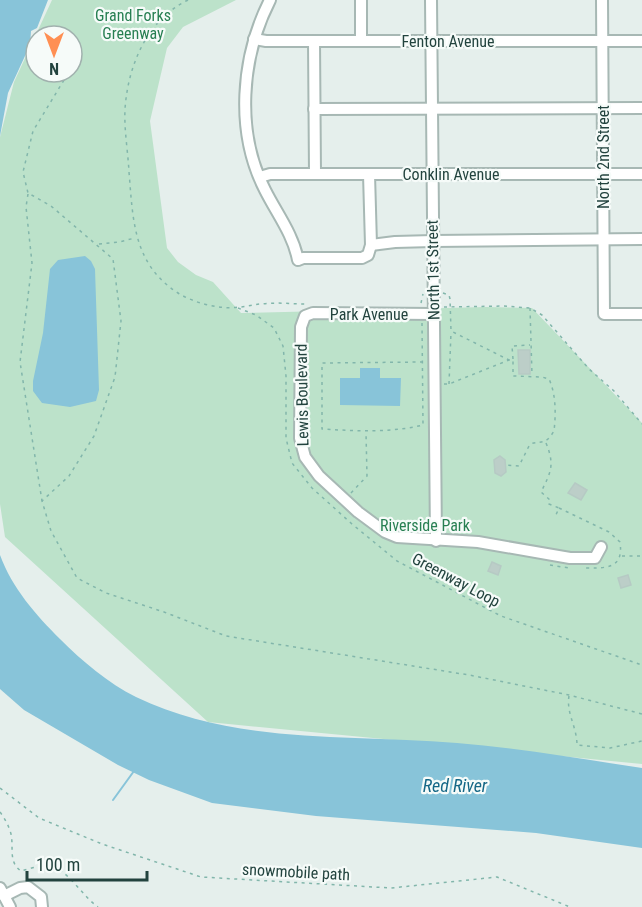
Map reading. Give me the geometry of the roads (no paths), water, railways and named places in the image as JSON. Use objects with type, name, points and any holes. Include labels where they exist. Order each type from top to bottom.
[{"type":"street","points":[[270,0],[254,39],[247,80],[246,122],[260,177],[295,245],[298,260],[303,258],[362,258],[368,255],[371,245],[369,174]]},
{"type":"street","points":[[361,0],[361,41]]},
{"type":"street","name":"North 1st Street","points":[[431,0],[436,540]]},
{"type":"street","name":"North 2nd Street","points":[[602,0],[604,314],[642,314]]},
{"type":"street","name":"Fenton Avenue","points":[[254,39],[266,41],[642,41]]},
{"type":"street","points":[[314,41],[315,174]]},
{"type":"street","points":[[314,109],[642,108]]},
{"type":"street","name":"Conklin Avenue","points":[[260,177],[270,174],[642,174]]},
{"type":"street","points":[[371,245],[433,240],[642,239]]},
{"type":"street","name":"Park Avenue","points":[[305,316],[313,313],[434,314]]},
{"type":"street","name":"Lewis Boulevard","points":[[305,316],[301,327],[300,427],[300,438],[305,457],[327,484],[358,512],[385,532],[397,537],[478,542],[570,558],[595,558],[601,548]]},
{"type":"street","points":[[10,907],[2,892],[28,887],[41,897],[42,907]]},
{"type":"water","points":[[0,0],[48,0],[39,24],[24,24],[24,58],[8,93],[0,136]]},
{"type":"water","points":[[85,256],[95,269],[99,390],[96,401],[70,407],[42,403],[33,391],[33,381],[43,333],[50,269],[58,260]]},
{"type":"water","points":[[360,368],[380,368],[380,378],[401,378],[400,406],[340,405],[340,378],[360,378]]},
{"type":"water","name":"Red River","points":[[0,555],[11,579],[34,611],[77,655],[105,678],[136,697],[174,712],[213,723],[294,735],[480,745],[642,768],[642,848],[536,833],[316,816],[212,803],[149,780],[118,765],[24,710],[0,689]]},
{"type":"waterway","points":[[113,800],[134,771]]},
{"type":"park label","name":"Grand Forks Greenway","points":[[133,24]]},
{"type":"park label","name":"Riverside Park","points":[[425,525]]}]
